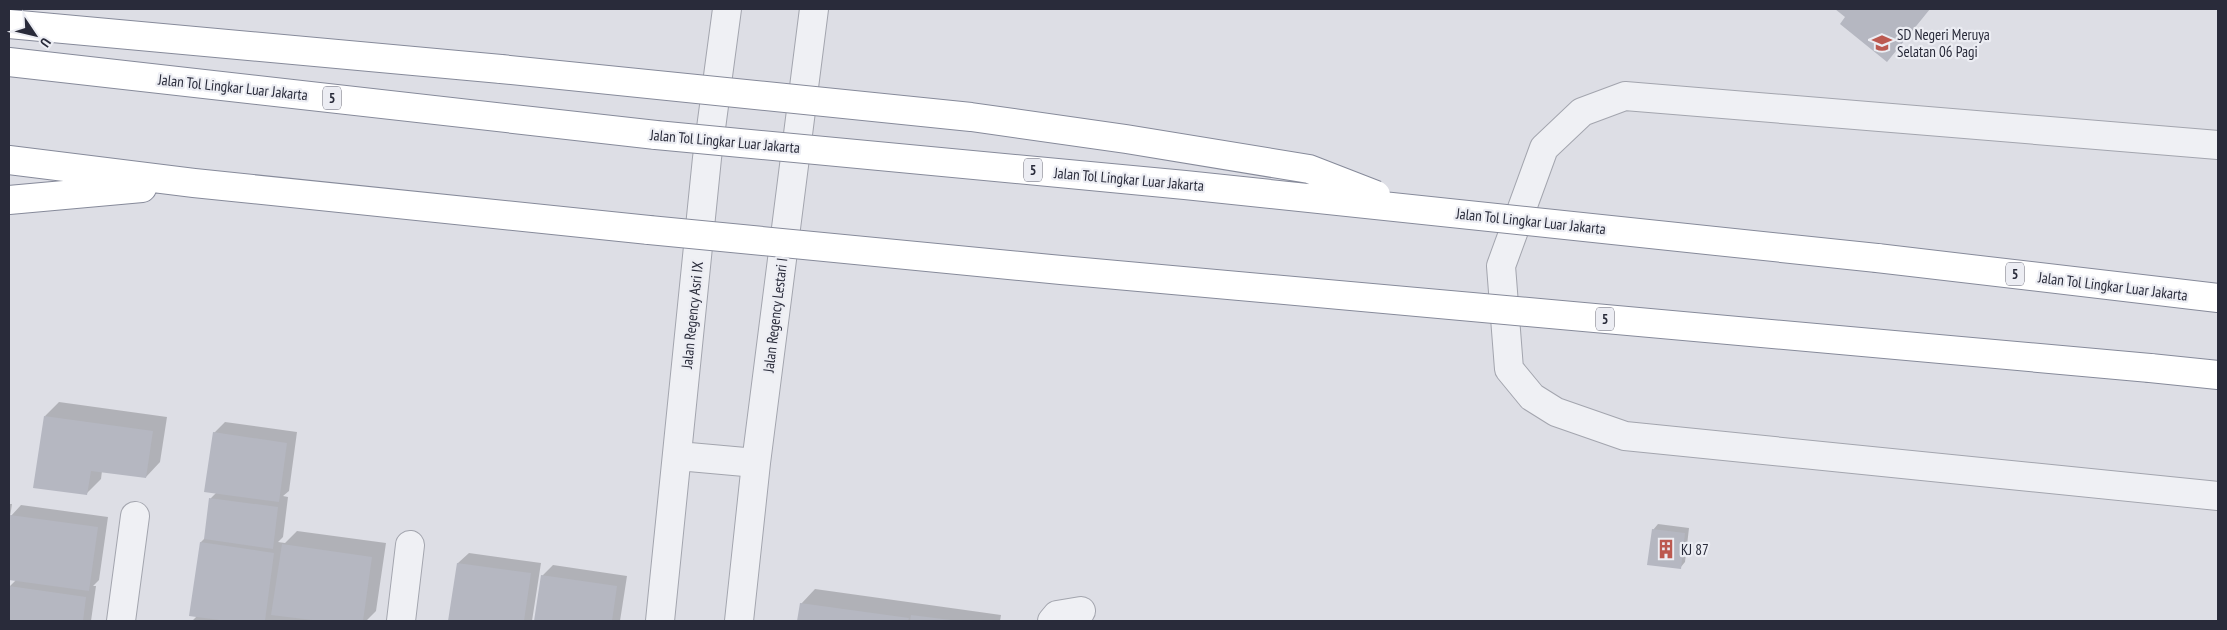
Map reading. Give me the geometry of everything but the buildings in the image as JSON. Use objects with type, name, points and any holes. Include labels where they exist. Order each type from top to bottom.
[{"type":"highway","points":[[9,24],[501,69],[961,116],[1126,139],[1309,169],[1410,208]]},
{"type":"highway","name":"Jalan Tol Lingkar Luar Jakarta","points":[[9,62],[656,135],[1185,184],[1877,258],[2218,298]]},
{"type":"highway","name":"5","points":[[9,160],[194,183],[649,230],[1061,270],[2218,375]]},
{"type":"highway","points":[[9,200],[194,183]]},
{"type":"street","name":"Jalan Regency Asri IX","points":[[660,621],[686,457],[707,158],[726,9]]},
{"type":"street","name":"Jalan Regency Lestari I","points":[[739,621],[750,463],[814,9]]},
{"type":"street","points":[[2218,145],[1625,96],[1582,112],[1544,148],[1501,266],[1509,369],[1532,397],[1556,412],[1625,436],[2218,496]]},
{"type":"street","points":[[686,457],[750,463]]},
{"type":"street","points":[[121,621],[135,516]]},
{"type":"street","points":[[401,621],[410,544]]},
{"type":"street","points":[[1052,621],[1057,615],[1081,611]]},
{"type":"place","name":"SD Negeri Meruya Selatan 06 Pagi","points":[[1882,43]]},
{"type":"place","name":"KJ 87","points":[[1666,549]]}]
